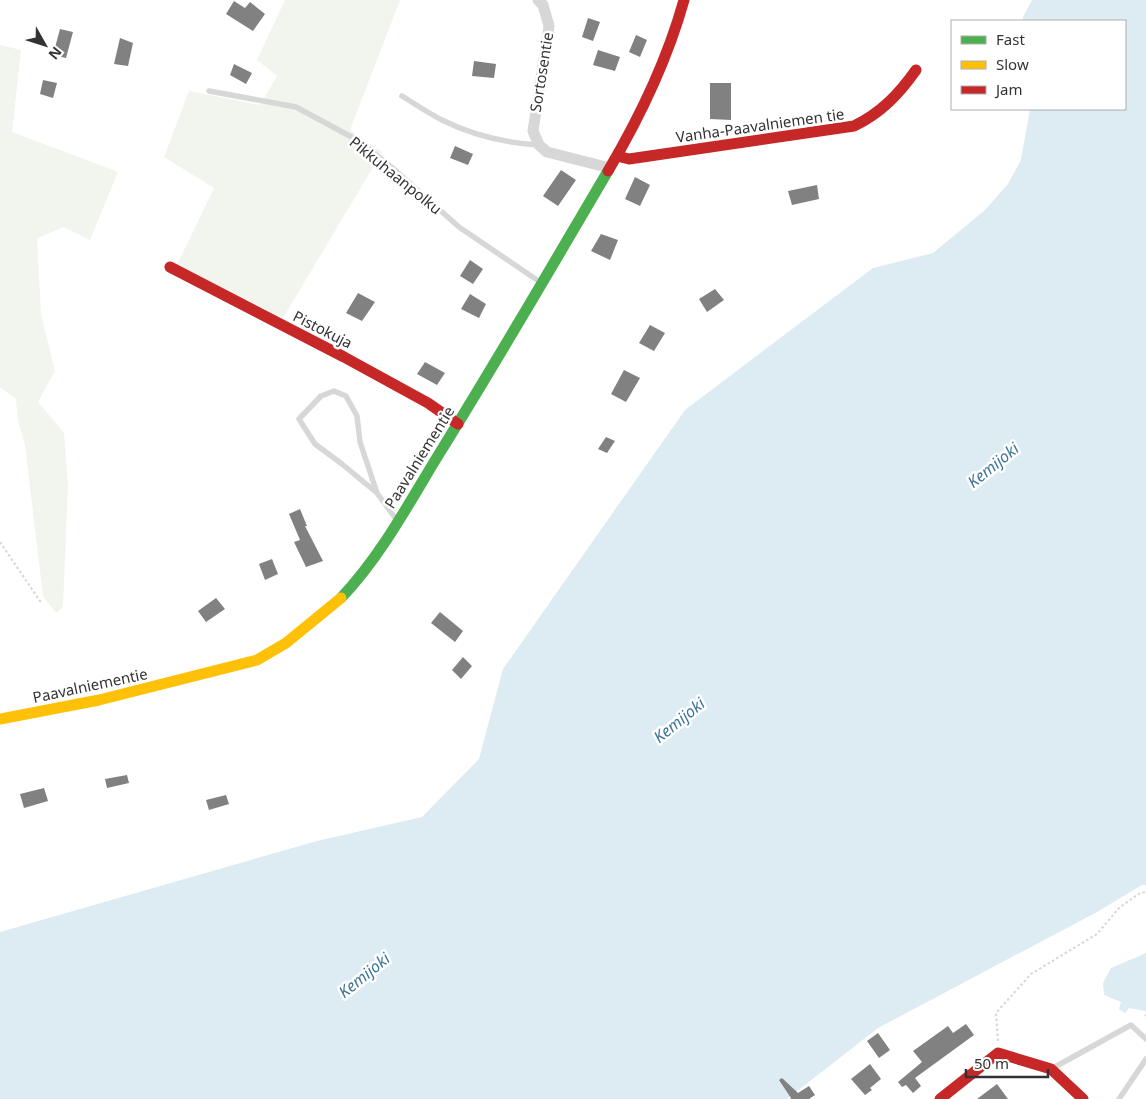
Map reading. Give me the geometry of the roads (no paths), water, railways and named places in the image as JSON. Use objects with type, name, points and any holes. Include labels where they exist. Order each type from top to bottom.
[{"type":"street","name":"Sortosentie","points":[[538,0],[543,5],[549,26],[532,131],[539,145]]},
{"type":"street","name":"Paavalniementie","points":[[0,719],[109,698],[256,660],[286,643],[341,598],[360,578],[398,521],[458,424],[617,156],[642,111],[664,62],[684,0]]},
{"type":"street","name":"Vanha-Paavalniemen tie","points":[[617,156],[629,159],[854,126],[870,119],[898,95],[916,70]]},
{"type":"street","points":[[539,145],[547,152],[610,168]]},
{"type":"street","name":"Pistokuja","points":[[170,268],[344,357],[428,403],[458,424]]},
{"type":"street","points":[[940,1099],[998,1053],[1051,1069],[1083,1099]]},
{"type":"lane","name":"Pikkuhaanpolku","points":[[209,91],[296,107],[359,141],[459,227],[541,283]]},
{"type":"lane","points":[[402,96],[442,120],[464,129],[515,143],[539,145]]},
{"type":"lane","points":[[378,493],[360,442],[357,416],[346,396],[334,391],[321,396],[299,419],[315,444],[378,493],[398,521]]},
{"type":"lane","points":[[1051,1069],[1131,1025],[1146,1039]]},
{"type":"lane","points":[[1119,1099],[1146,1059]]},
{"type":"water","name":"Kemijoki","points":[[1032,0],[1146,0],[1146,885],[1142,885],[1097,912],[878,1028],[787,1099],[0,1099],[0,932],[317,841],[422,817],[479,759],[503,669],[685,410],[873,268],[933,253],[985,210],[1008,184],[1021,160],[1030,110],[1126,110],[1126,20],[1023,20]]},
{"type":"water","points":[[1146,953],[1146,1011],[1129,1008],[1125,1013],[1119,1009],[1121,1002],[1104,995],[1103,983],[1111,968]]}]
